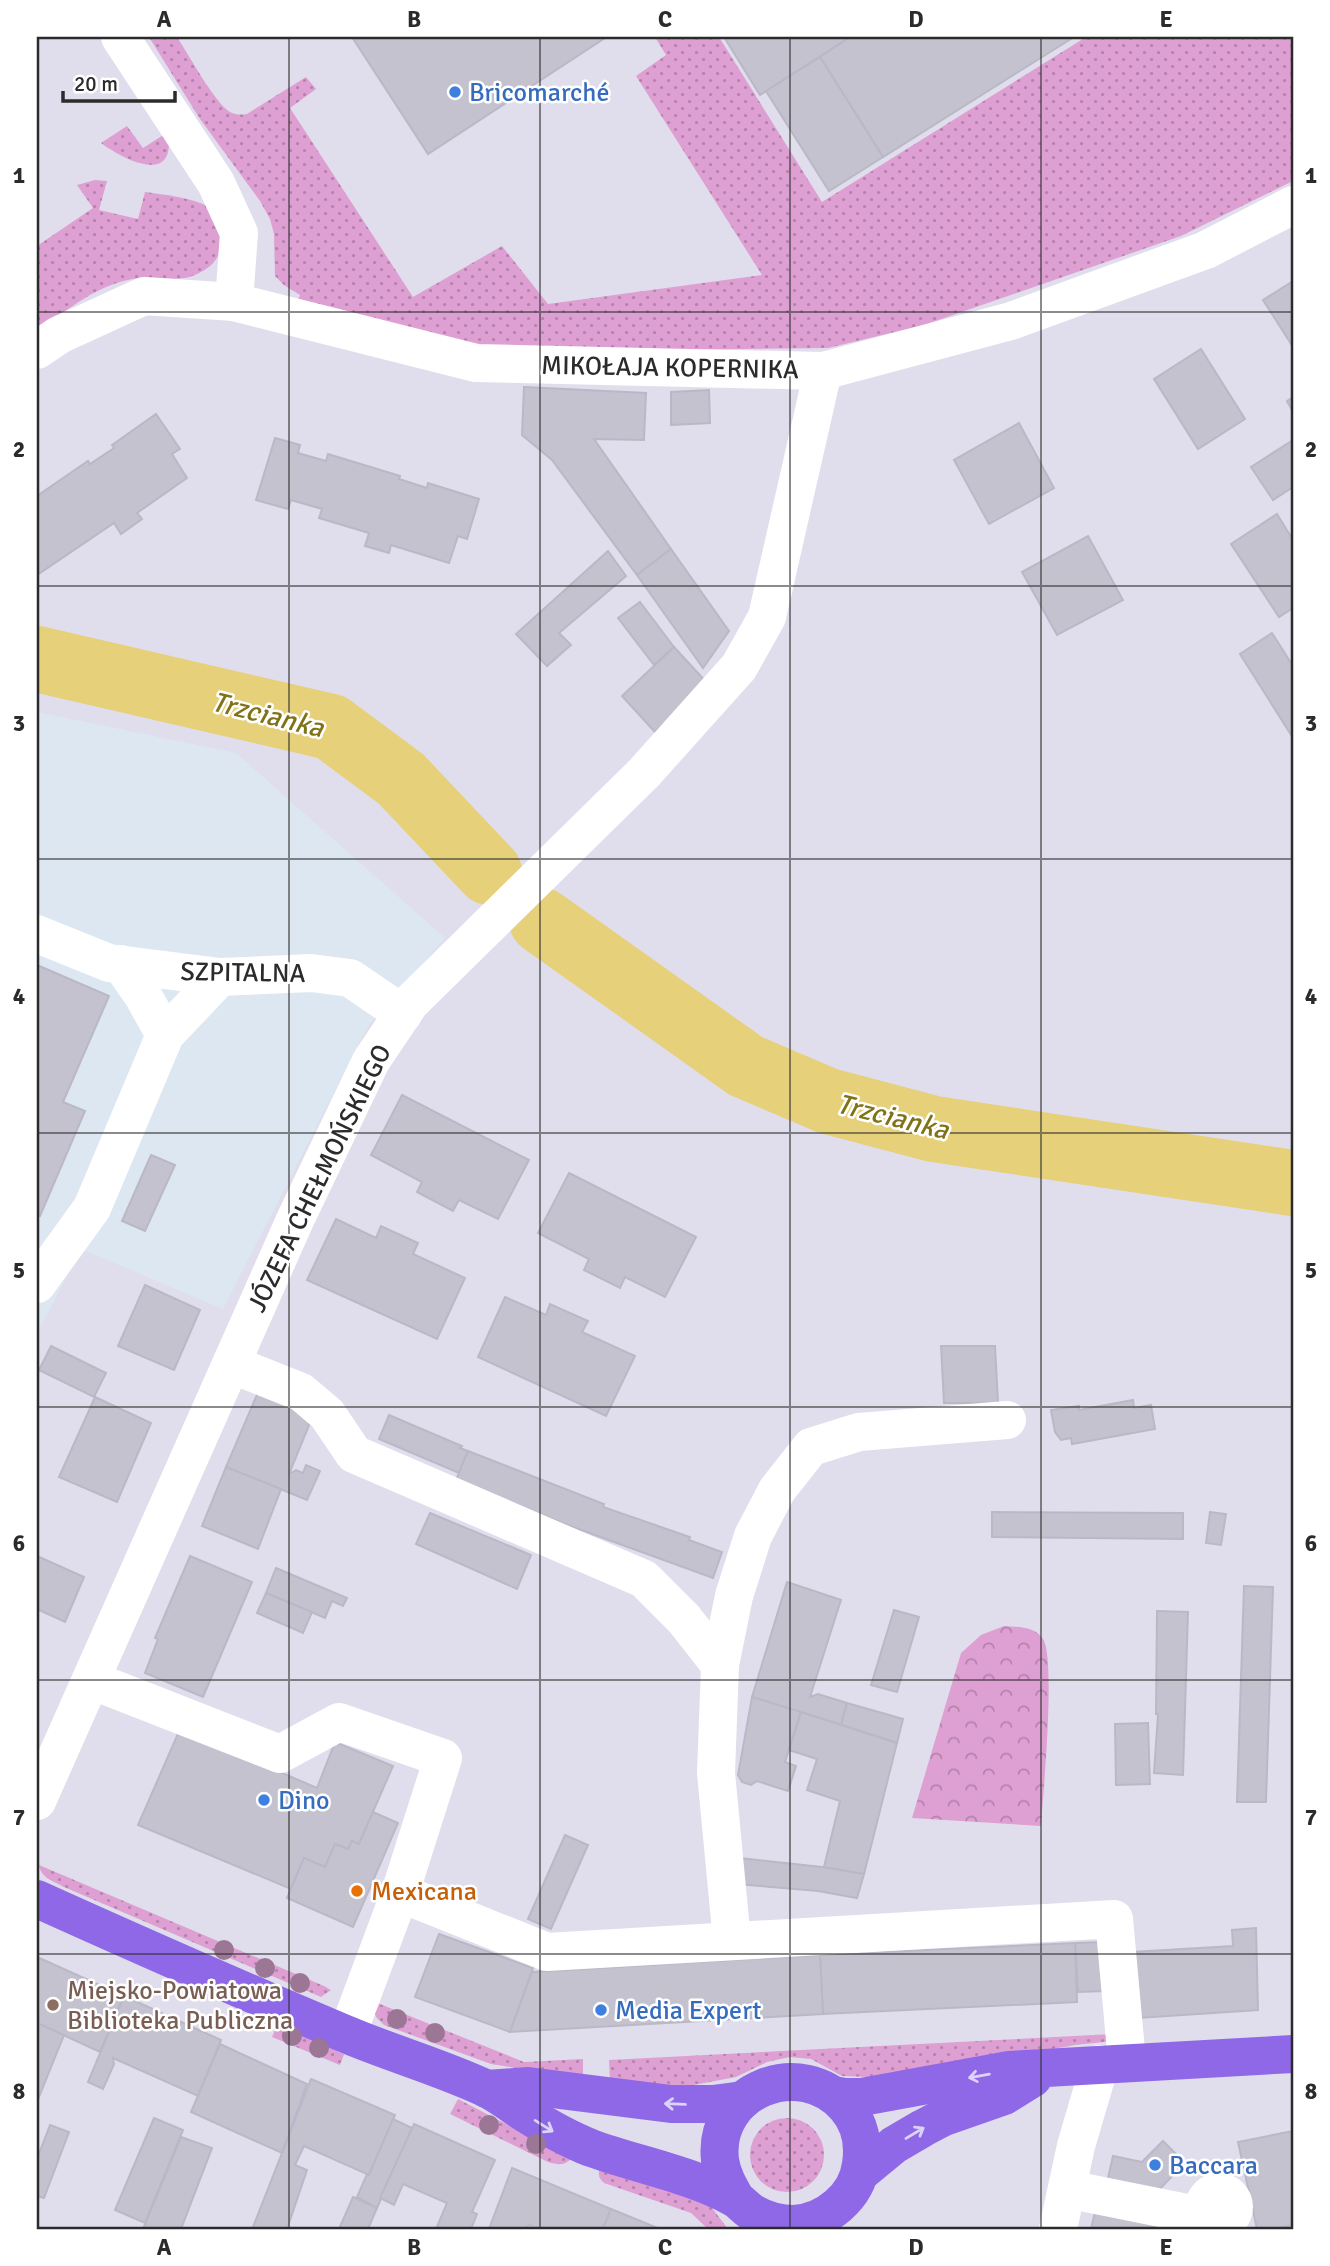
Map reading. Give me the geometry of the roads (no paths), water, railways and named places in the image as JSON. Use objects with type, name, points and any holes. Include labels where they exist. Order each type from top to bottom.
[{"type":"main road","points":[[37,1899],[346,2035],[487,2089],[557,2133],[591,2148],[687,2179],[736,2199]]},
{"type":"main road","points":[[833,2095],[862,2097],[1009,2070],[1047,2070],[1114,2063],[1293,2054]]},
{"type":"main road","points":[[860,2173],[894,2145],[923,2128],[944,2117],[1004,2096],[1047,2070]]},
{"type":"main road","points":[[786,2081],[809,2083],[833,2095],[848,2109],[859,2130],[863,2151],[860,2173],[850,2193],[825,2215],[815,2220],[793,2224],[769,2225],[736,2199],[725,2181],[720,2161],[720,2141],[729,2118],[743,2100],[763,2087],[786,2081]]},
{"type":"main road","points":[[487,2089],[528,2086],[671,2104],[713,2104],[743,2100]]},
{"type":"street","points":[[120,37],[216,183],[239,233],[234,302]]},
{"type":"street","name":"MIKOŁAJA KOPERNIKA","points":[[37,350],[59,335],[144,296],[234,302],[476,363],[823,371],[1011,321],[1206,250],[1293,205]]},
{"type":"street","name":"JÓZEFA CHEŁMOŃSKIEGO","points":[[37,1801],[295,1220],[371,1061],[410,1003],[644,773],[739,667],[767,617],[823,371]]},
{"type":"street","name":"SZPITALNA","points":[[37,934],[109,963],[220,977],[311,973],[350,978],[403,1014]]},
{"type":"street","points":[[121,964],[165,1035]]},
{"type":"street","points":[[37,1284],[92,1208],[165,1035],[220,977]]},
{"type":"street","points":[[231,1364],[301,1392],[327,1414],[354,1454],[644,1579],[684,1619],[720,1665]]},
{"type":"street","points":[[732,1941],[716,1773],[720,1665],[734,1596],[753,1536],[777,1490],[811,1447],[859,1432],[1007,1420]]},
{"type":"street","points":[[92,1680],[281,1754],[339,1722],[443,1758],[400,1892],[346,2035]]},
{"type":"street","points":[[400,1892],[547,1952],[1114,1919],[1114,2063],[1067,2189],[1058,2229]]},
{"type":"street","points":[[1067,2189],[1196,2215],[1206,2212]]},
{"type":"waterway","name":"Trzcianka","points":[[37,659],[331,727],[401,779],[489,872]]},
{"type":"waterway","name":"Trzcianka","points":[[542,921],[746,1066],[828,1101],[934,1129],[1293,1183]]},
{"type":"place","name":"Bricomarché","points":[[455,92]]},
{"type":"place","name":"Dino","points":[[264,1800]]},
{"type":"place","name":"Mexicana","points":[[357,1891]]},
{"type":"place","name":"Miejsko-Powiatowa Biblioteka Publiczna","points":[[53,2005]]},
{"type":"place","name":"Media Expert","points":[[601,2010]]},
{"type":"place","name":"Baccara","points":[[1155,2165]]}]
